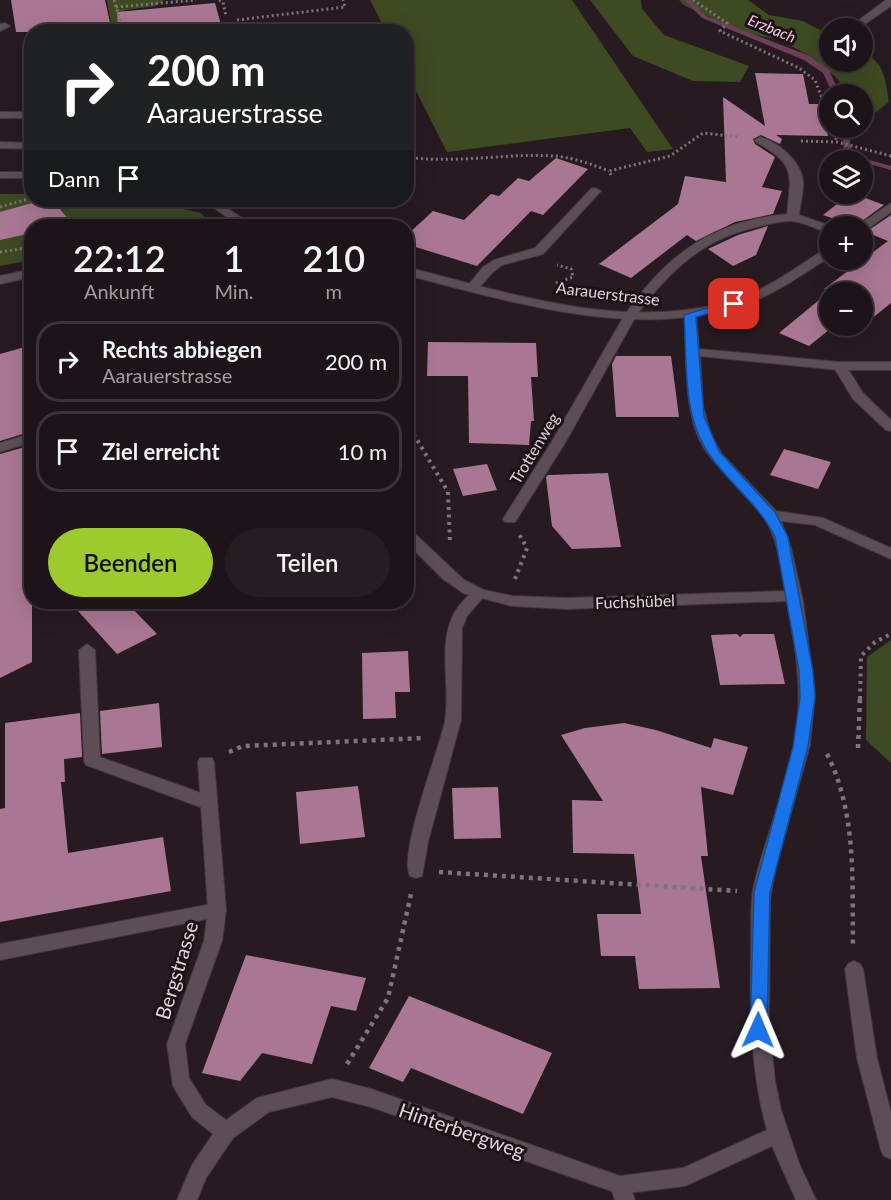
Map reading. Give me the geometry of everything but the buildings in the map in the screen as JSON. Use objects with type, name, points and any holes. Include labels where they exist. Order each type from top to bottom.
[{"type":"street","points":[[868,18],[891,1]]},
{"type":"street","points":[[0,115],[24,115]]},
{"type":"street","points":[[760,140],[772,146],[796,172],[798,182],[793,217],[819,226]]},
{"type":"street","points":[[0,145],[24,146]]},
{"type":"street","points":[[0,175],[24,175]]},
{"type":"street","points":[[473,287],[494,265],[508,259],[528,257],[539,251],[595,191]]},
{"type":"street","points":[[873,220],[891,206]]},
{"type":"street","points":[[220,207],[236,219]]},
{"type":"street","name":"Trottenweg","points":[[510,519],[558,443],[630,316],[645,293],[681,254],[716,235],[744,225],[793,217]]},
{"type":"street","name":"Aarauerstrasse","points":[[414,273],[522,299],[630,316],[690,315],[752,297],[819,257]]},
{"type":"street","points":[[0,280],[24,275]]},
{"type":"street","points":[[690,315],[698,416],[705,437],[714,453],[771,515],[782,537],[806,671],[807,697],[802,734],[762,892],[758,1030],[768,1101],[776,1135],[806,1200]]},
{"type":"street","points":[[694,352],[839,366],[891,366]]},
{"type":"street","points":[[839,366],[858,396],[891,427]]},
{"type":"street","points":[[0,448],[24,440]]},
{"type":"street","points":[[771,515],[818,521],[891,554]]},
{"type":"street","name":"Fuchshübel","points":[[414,541],[447,573],[479,594],[506,599],[554,604],[793,596]]},
{"type":"street","points":[[416,871],[419,842],[453,720],[454,628],[460,613],[479,594]]},
{"type":"street","points":[[87,650],[92,761],[208,802]]},
{"type":"street","name":"Bergstrasse","points":[[206,762],[217,910],[213,941],[176,1044],[180,1080],[199,1111],[226,1132]]},
{"type":"street","points":[[0,952],[217,910]]},
{"type":"street","points":[[854,969],[867,1058],[891,1150]]},
{"type":"street","name":"Hinterbergweg","points":[[188,1200],[199,1172],[226,1132],[264,1104],[332,1088],[371,1098],[622,1192],[685,1177],[776,1135]]},
{"type":"path","points":[[114,0],[121,24]]},
{"type":"path","points":[[116,6],[196,0]]},
{"type":"path","points":[[219,0],[223,2],[226,16]]},
{"type":"path","points":[[237,20],[345,7],[343,0]]},
{"type":"path","points":[[693,0],[727,23],[720,31],[799,68],[815,80],[819,90]]},
{"type":"path","points":[[595,191],[595,184],[609,171],[665,159],[682,152],[703,133],[760,140],[837,142],[891,156]]},
{"type":"path","points":[[836,138],[837,142]]},
{"type":"path","points":[[414,159],[430,162],[535,154],[572,157],[609,171],[614,180]]},
{"type":"path","points":[[0,207],[24,200]]},
{"type":"path","points":[[0,252],[24,248]]},
{"type":"path","points":[[522,299],[545,272],[559,264],[564,256]]},
{"type":"path","points":[[548,282],[562,283],[573,277],[571,269],[559,264]]},
{"type":"path","points":[[414,435],[448,492],[450,560],[447,573]]},
{"type":"path","points":[[506,599],[527,548],[510,519]]},
{"type":"path","points":[[858,748],[861,656],[874,642],[891,634]]},
{"type":"path","points":[[802,734],[825,751],[832,761],[843,797],[849,827],[854,969]]},
{"type":"path","points":[[206,762],[243,746],[448,737]]},
{"type":"path","points":[[332,1088],[388,998],[416,871],[762,892]]},
{"type":"green space","points":[[107,0],[164,0],[156,6],[125,10],[118,24],[111,24]]},
{"type":"green space","points":[[370,0],[572,0],[673,149],[647,152],[630,128],[447,152],[414,87],[414,24],[382,24]]},
{"type":"green space","points":[[590,0],[641,0],[642,9],[664,35],[749,66],[740,82],[693,81],[633,56]]},
{"type":"green space","points":[[679,0],[748,0],[769,15],[803,21],[819,30],[819,63],[779,40],[743,32],[685,6]]},
{"type":"green space","points":[[873,58],[883,72],[889,102],[873,114],[873,84],[841,84],[830,72],[873,72]]},
{"type":"green space","points":[[0,194],[24,194],[24,207],[175,207],[201,213],[206,219],[24,219],[24,261],[0,266]]},
{"type":"green space","points":[[891,640],[891,763],[866,740],[867,657]]},
{"type":"waterway","name":"Erzbach","points":[[687,0],[704,17],[807,58],[826,72],[831,84]]},
{"type":"waterway","name":"Erzbach","points":[[845,138],[848,156],[891,168]]},
{"type":"route","points":[[734,304],[690,315],[698,416],[705,437],[714,453],[758,498],[771,515],[782,537],[806,671],[807,697],[800,747],[762,892],[758,1030]]}]
